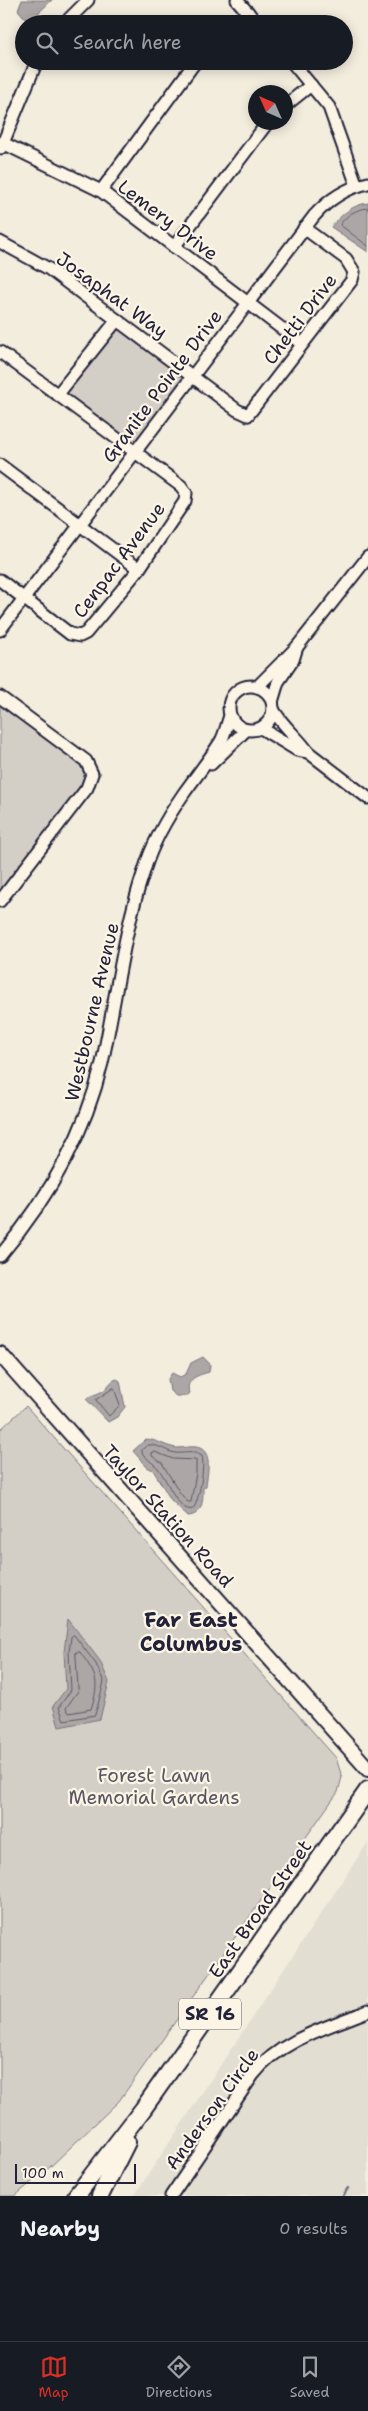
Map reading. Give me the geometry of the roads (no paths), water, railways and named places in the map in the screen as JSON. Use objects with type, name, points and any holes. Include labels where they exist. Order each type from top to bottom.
[{"type":"highway","name":"East Broad Street","points":[[76,2196],[143,2109],[368,1790]]},
{"type":"highway","points":[[100,2196],[143,2109]]},
{"type":"highway","points":[[69,2196],[90,2178]]},
{"type":"main road","name":"Taylor Station Road","points":[[0,1354],[368,1769]]},
{"type":"street","points":[[73,15],[88,0]]},
{"type":"street","points":[[237,0],[250,15]]},
{"type":"street","points":[[244,15],[248,12]]},
{"type":"street","points":[[1,146],[33,70]]},
{"type":"street","points":[[101,191],[189,70]]},
{"type":"street","points":[[298,70],[329,106],[362,184]]},
{"type":"street","points":[[293,99],[311,85]]},
{"type":"street","points":[[174,247],[262,130]]},
{"type":"street","name":"Lemery Drive","points":[[1,146],[101,191],[302,344]]},
{"type":"street","name":"Granite Pointe Drive","points":[[0,630],[304,228],[326,203],[362,184]]},
{"type":"street","name":"Chetti Drive","points":[[248,414],[352,280],[354,272],[346,259],[304,228]]},
{"type":"street","name":"Josaphat Way","points":[[0,242],[49,269],[192,374],[237,410],[248,414]]},
{"type":"street","points":[[58,394],[117,320]]},
{"type":"street","points":[[0,352],[135,451]]},
{"type":"street","name":"Cenpac Avenue","points":[[24,598],[70,634],[80,636],[86,633],[139,569],[185,501],[186,493],[182,486],[135,451]]},
{"type":"street","points":[[0,465],[139,569]]},
{"type":"street","points":[[257,687],[297,648],[368,557]]},
{"type":"street","points":[[0,580],[24,598]]},
{"type":"street","points":[[297,648],[293,660],[278,682],[273,705],[267,723],[261,728],[246,730],[239,727],[230,716],[229,702],[232,696],[243,687],[257,687],[269,695],[273,705],[279,720],[302,743],[308,752],[368,798]]},
{"type":"street","points":[[0,697],[86,761],[92,774],[87,788],[4,888],[0,901]]},
{"type":"street","name":"Westbourne Avenue","points":[[0,1256],[47,1194],[76,1139],[101,1065],[144,870],[159,837],[183,794],[203,769],[221,741],[230,716]]},
{"type":"street","points":[[261,728],[297,750],[308,752]]},
{"type":"street","name":"Westbourne Avenue","points":[[203,769],[216,760],[246,730]]},
{"type":"street","name":"Anderson Circle","points":[[171,2196],[253,2075],[268,2057],[286,2046],[368,2011]]},
{"type":"water","points":[[22,0],[52,0],[36,15],[22,15],[18,10]]},
{"type":"water","points":[[368,203],[368,252],[331,227],[348,211]]},
{"type":"water","points":[[203,1357],[210,1364],[209,1372],[198,1375],[190,1381],[188,1388],[190,1393],[187,1396],[176,1396],[170,1391],[168,1379],[172,1373],[180,1377],[186,1374],[191,1363]]},
{"type":"water","points":[[117,1379],[120,1381],[125,1407],[117,1417],[108,1422],[86,1399],[103,1391],[112,1381]]},
{"type":"water","points":[[146,1439],[177,1448],[197,1447],[206,1453],[208,1469],[206,1486],[203,1488],[202,1502],[197,1513],[188,1516],[171,1500],[153,1470],[147,1467],[133,1451]]},
{"type":"water","points":[[68,1619],[100,1661],[109,1682],[100,1719],[59,1727],[53,1706],[66,1689],[64,1652]]},
{"type":"waterway","points":[[343,2196],[348,2188]]},
{"type":"district","name":"Far East Columbus","points":[[191,1632]]},
{"type":"park label","name":"Forest Lawn Memorial Gardens","points":[[154,1786]]}]
